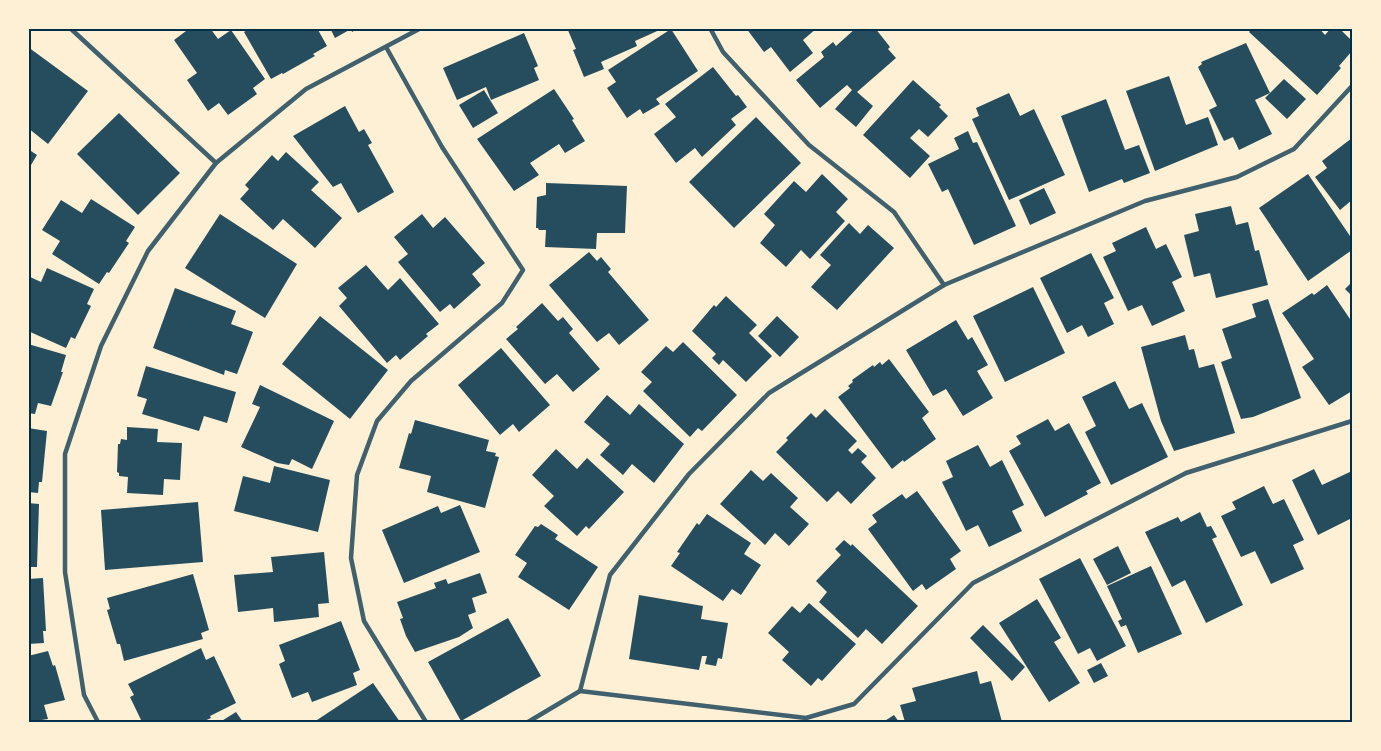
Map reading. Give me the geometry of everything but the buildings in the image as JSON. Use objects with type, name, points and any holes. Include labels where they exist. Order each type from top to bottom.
[{"type":"lane","points":[[70,28],[216,163]]},
{"type":"lane","points":[[98,723],[84,695],[65,572],[65,454],[101,346],[148,251],[216,163],[306,89],[421,28]]},
{"type":"lane","points":[[710,28],[723,52],[809,145],[894,212],[944,285]]},
{"type":"lane","points":[[386,47],[442,147],[523,270],[502,303],[411,381],[377,421],[357,476],[351,558],[364,621],[426,723]]},
{"type":"lane","points":[[580,691],[610,574],[689,474],[769,393],[944,285],[1145,201],[1237,177],[1294,149],[1353,86]]},
{"type":"lane","points":[[528,723],[580,691],[806,718],[854,704],[973,583],[1186,473],[1353,421]]}]
